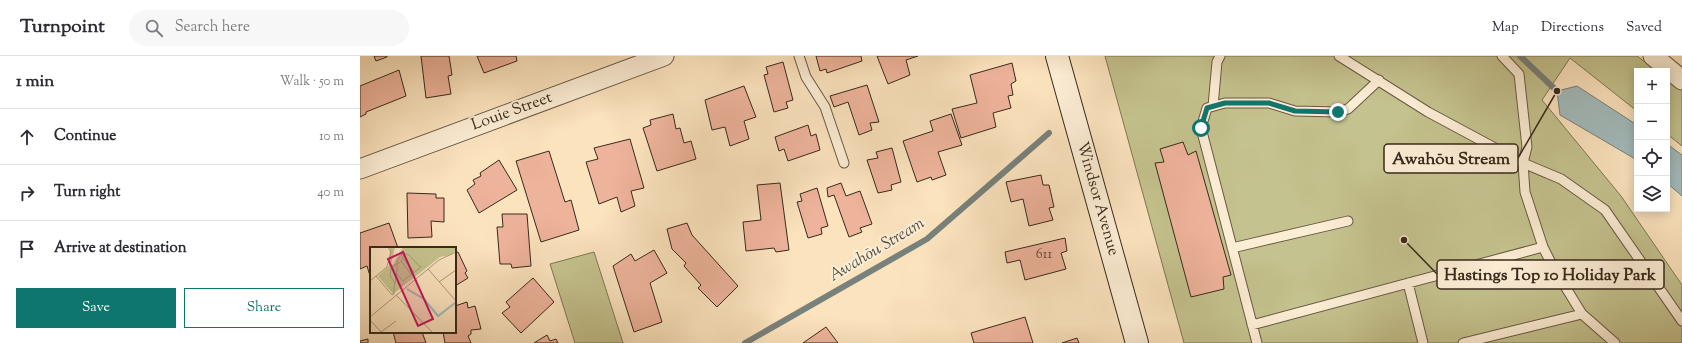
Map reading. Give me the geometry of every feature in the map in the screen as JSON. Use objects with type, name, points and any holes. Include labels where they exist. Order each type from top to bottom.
[{"type":"main road","name":"Windsor Avenue","points":[[1057,56],[1137,343]]},
{"type":"street","name":"Louie Street","points":[[360,169],[664,56]]},
{"type":"street","points":[[1653,56],[1682,80]]},
{"type":"lane","points":[[799,56],[806,77],[825,107],[844,163]]},
{"type":"lane","points":[[1213,106],[1217,62],[1220,56]]},
{"type":"lane","points":[[1338,56],[1379,80],[1428,112],[1523,163],[1561,179],[1605,210],[1682,321]]},
{"type":"lane","points":[[1502,56],[1519,74],[1527,147],[1523,163],[1525,192],[1543,247],[1552,265],[1582,314],[1615,343]]},
{"type":"lane","points":[[1257,343],[1201,128],[1207,108],[1225,103],[1269,103],[1295,111],[1338,112],[1348,109],[1379,80]]},
{"type":"lane","points":[[1232,248],[1348,221]]},
{"type":"lane","points":[[1252,324],[1543,247]]},
{"type":"lane","points":[[1408,283],[1423,343]]},
{"type":"lane","points":[[1463,343],[1582,314]]},
{"type":"shaded area","points":[[1105,56],[1637,56],[1653,68],[1634,68],[1634,109],[1570,58],[1542,100],[1621,196],[1682,285],[1682,343],[1184,343]]},
{"type":"shaded area","points":[[1670,80],[1682,89],[1682,146],[1670,136]]},
{"type":"shaded area","points":[[594,252],[623,343],[575,343],[550,264]]},
{"type":"water","points":[[1577,86],[1634,123],[1634,158],[1560,115],[1557,91]]},
{"type":"water","points":[[1670,146],[1682,155],[1682,196],[1670,186]]},
{"type":"building","points":[[374,56],[387,56],[387,57],[376,61]]},
{"type":"building","points":[[421,56],[449,56],[452,75],[448,76],[451,94],[426,98]]},
{"type":"building","points":[[477,56],[516,56],[517,61],[484,73]]},
{"type":"building","points":[[816,56],[861,56],[862,61],[827,73],[826,69],[820,71]]},
{"type":"building","points":[[877,56],[918,56],[906,60],[910,75],[888,84]]},
{"type":"building","points":[[783,62],[793,100],[786,102],[788,108],[774,112],[764,75],[768,74],[766,67]]},
{"type":"building","points":[[1012,63],[1016,81],[1011,84],[1013,95],[1008,96],[1011,108],[993,113],[996,127],[961,138],[952,109],[977,103],[970,75]]},
{"type":"building","points":[[399,70],[406,96],[366,112],[366,114],[360,117],[360,86]]},
{"type":"building","points":[[867,85],[879,122],[870,123],[872,130],[859,135],[848,102],[834,107],[830,96]]},
{"type":"building","points":[[744,86],[756,117],[744,121],[749,139],[730,146],[725,127],[712,130],[705,100]]},
{"type":"building","points":[[673,114],[676,129],[680,128],[684,143],[691,141],[696,159],[657,171],[643,128],[651,125],[650,120]]},
{"type":"building","points":[[951,114],[962,145],[938,152],[946,175],[932,180],[931,177],[917,182],[903,141],[933,131],[930,121]]},
{"type":"building","points":[[808,125],[811,136],[816,134],[820,150],[788,161],[784,149],[779,151],[775,137]]},
{"type":"building","points":[[630,139],[644,188],[631,191],[635,206],[621,212],[617,197],[599,204],[586,162],[598,159],[594,148]]},
{"type":"building","points":[[1183,142],[1188,155],[1196,151],[1231,275],[1223,277],[1224,289],[1191,297],[1155,163],[1164,162],[1160,149]]},
{"type":"building","points":[[892,148],[901,182],[891,185],[892,190],[878,193],[867,160],[878,158],[876,152]]},
{"type":"building","points":[[549,151],[565,202],[571,200],[579,230],[541,242],[516,161]]},
{"type":"building","points":[[499,160],[517,190],[479,213],[467,190],[475,184],[473,180],[481,176],[480,173]]},
{"type":"building","points":[[1041,175],[1043,185],[1049,185],[1054,207],[1049,208],[1053,220],[1029,226],[1023,199],[1011,202],[1006,182]]},
{"type":"building","points":[[780,183],[789,250],[776,252],[774,248],[746,251],[743,222],[761,220],[757,185]]},
{"type":"building","points":[[841,183],[846,196],[860,191],[872,224],[860,228],[862,232],[849,237],[834,195],[828,197],[827,188]]},
{"type":"building","points":[[817,188],[828,226],[821,228],[822,234],[808,238],[797,202],[802,201],[800,194]]},
{"type":"building","points":[[407,193],[436,194],[436,198],[444,198],[444,222],[431,221],[432,237],[408,238]]},
{"type":"building","points":[[502,214],[527,214],[531,266],[512,268],[511,264],[500,264],[497,227],[503,227]]},
{"type":"building","points":[[389,223],[398,247],[370,247],[370,276],[367,266],[360,269],[360,233]]},
{"type":"building","points":[[687,223],[692,235],[738,286],[717,307],[698,288],[701,285],[684,266],[686,263],[672,249],[667,229]]},
{"type":"building","points":[[1065,238],[1067,251],[1061,253],[1066,269],[1025,280],[1020,260],[1007,263],[1005,252]]},
{"type":"building","points":[[654,250],[667,273],[650,283],[662,322],[634,332],[613,266],[631,254],[635,261]]},
{"type":"building","points":[[458,252],[467,271],[465,273],[468,278],[456,285],[456,253]]},
{"type":"building","points":[[533,278],[554,302],[521,333],[502,313],[510,307],[506,302]]},
{"type":"building","points":[[467,302],[468,308],[475,306],[481,329],[471,330],[471,334],[468,336],[471,343],[445,343],[443,333],[456,333],[456,306]]},
{"type":"building","points":[[1025,317],[1033,343],[974,343],[971,333]]},
{"type":"building","points":[[826,327],[838,343],[803,343]]},
{"type":"building","points":[[393,333],[422,333],[426,343],[396,343]]},
{"type":"building","points":[[547,335],[550,341],[556,339],[558,343],[534,343]]},
{"type":"building","points":[[1077,338],[1079,343],[1062,343]]},
{"type":"building","points":[[368,339],[368,343],[360,343],[360,341]]},
{"type":"waterway","name":"Awahōu Stream","points":[[1520,56],[1557,91]]},
{"type":"waterway","name":"Awahōu Stream","points":[[745,343],[927,239],[1049,133]]},
{"type":"place","name":"Awahōu Stream","points":[[1557,91]]},
{"type":"place","name":"Hastings Top 10 Holiday Park","points":[[1404,240]]},
{"type":"route","points":[[1201,128],[1207,108],[1225,103],[1269,103],[1295,111],[1338,112]]}]
